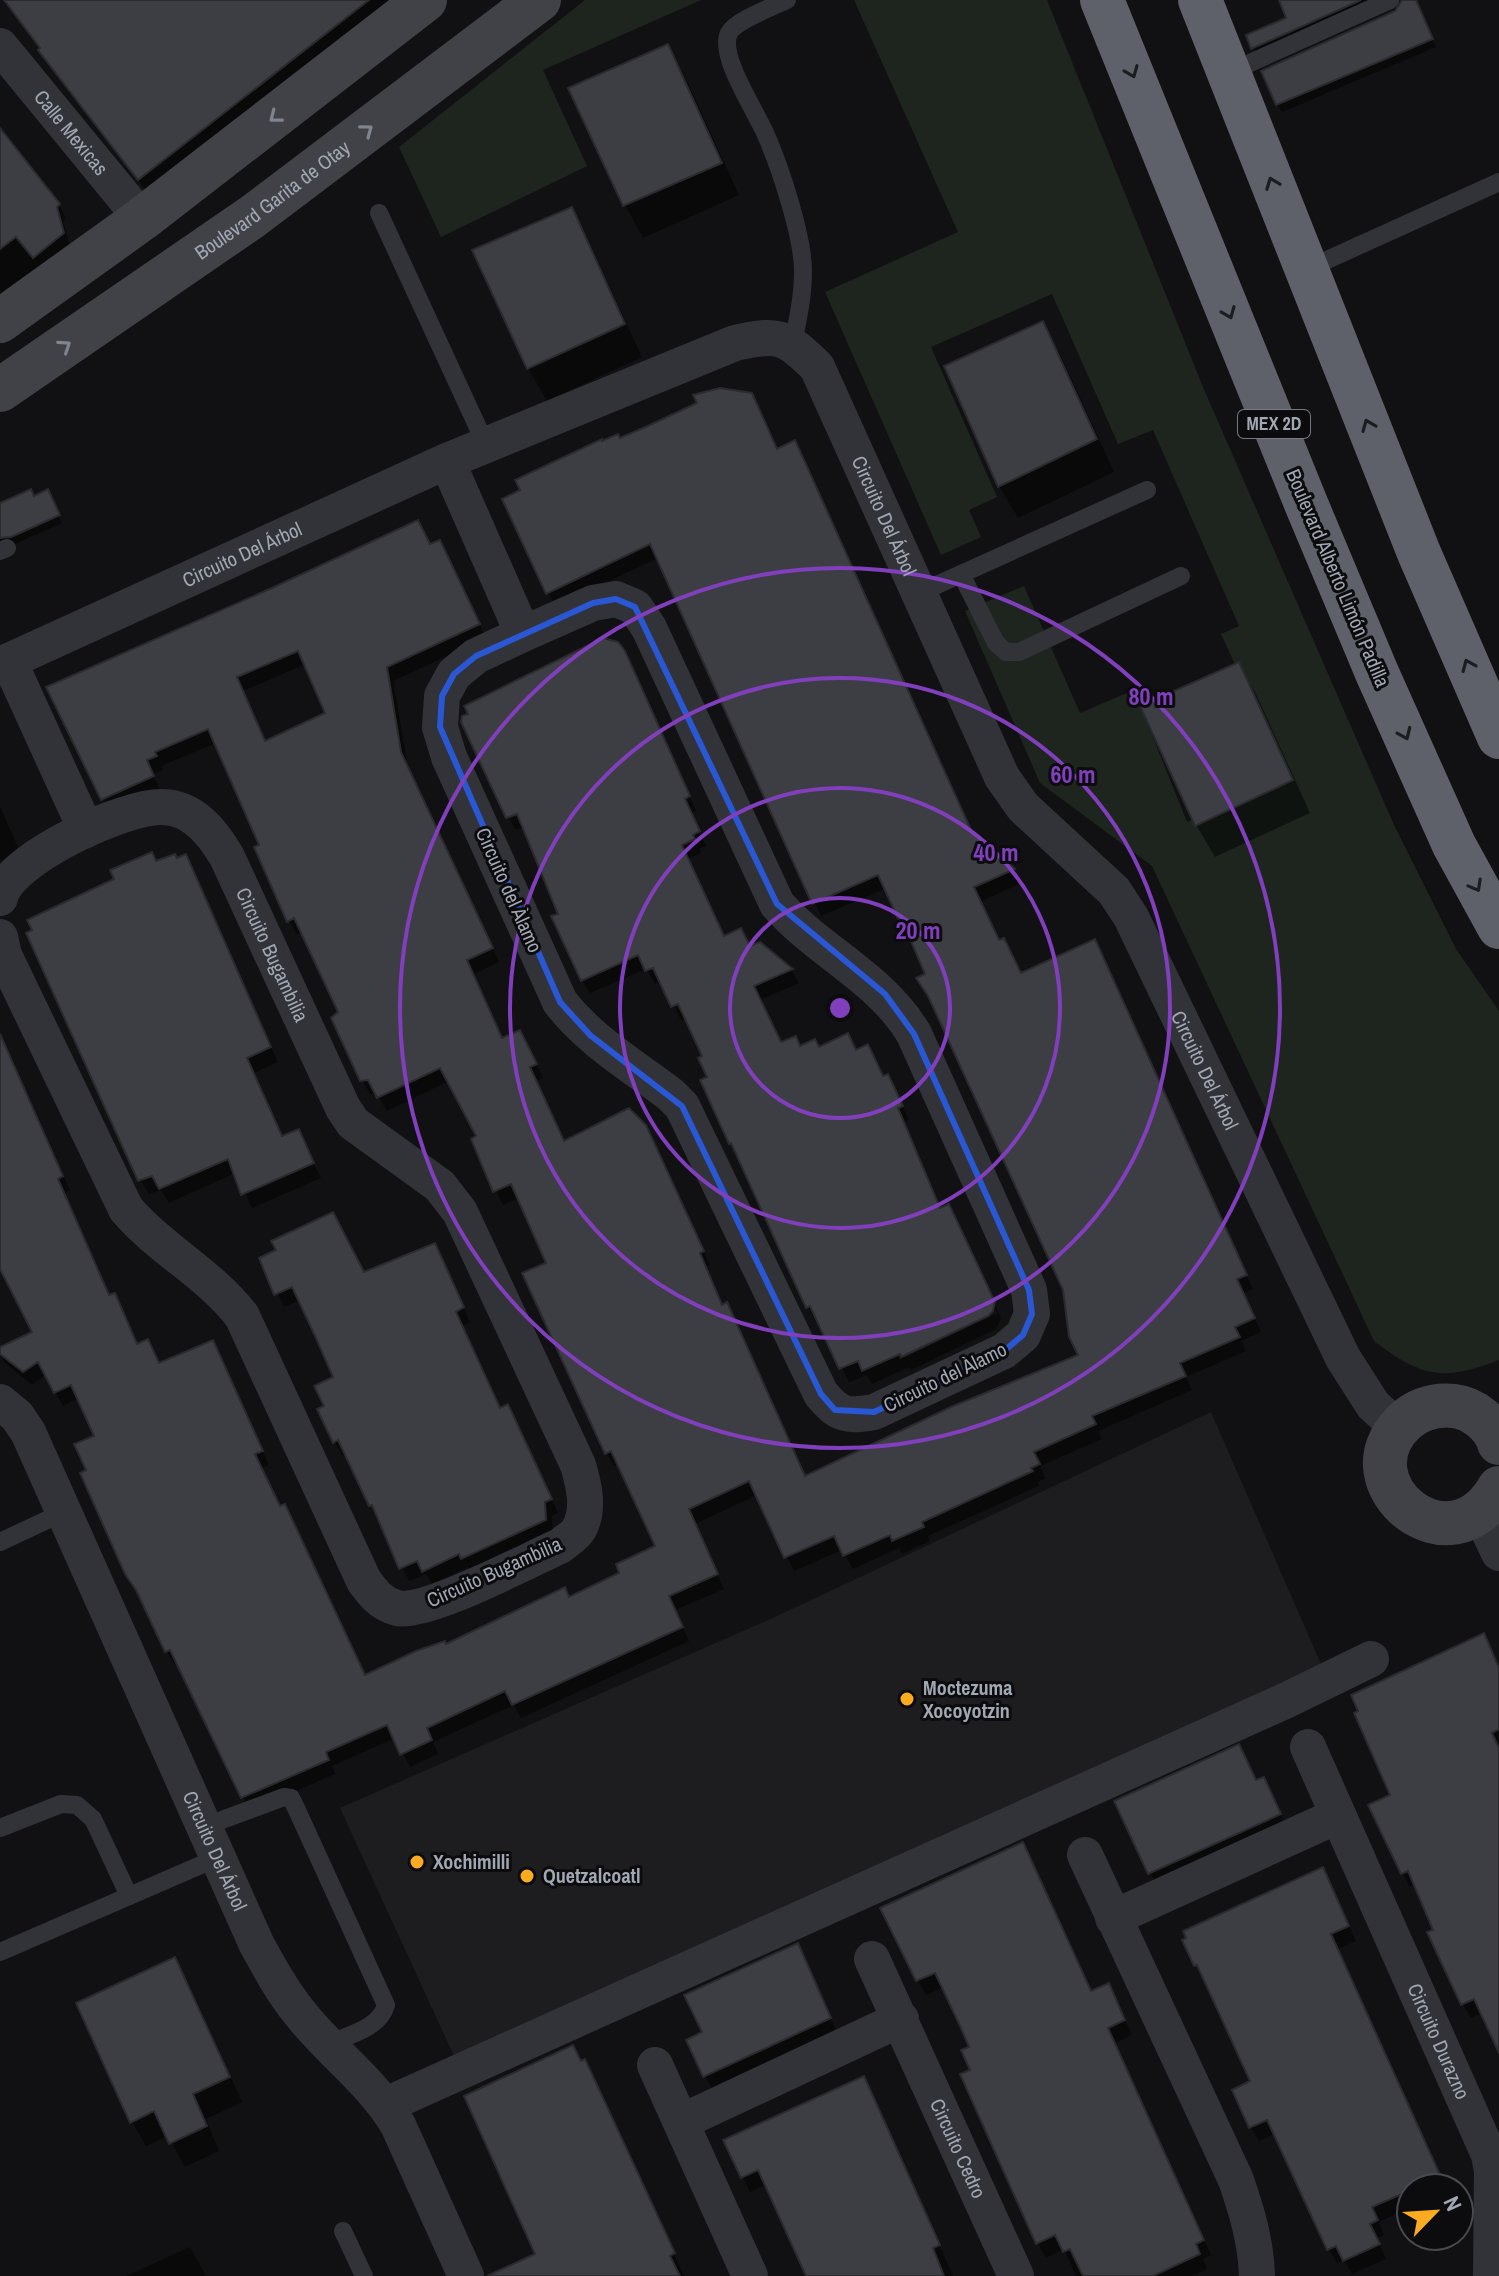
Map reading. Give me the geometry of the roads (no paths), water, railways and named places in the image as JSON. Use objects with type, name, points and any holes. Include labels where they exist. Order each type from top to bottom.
[{"type":"highway","name":"Boulevard Alberto Limón Padilla","points":[[1102,0],[1377,673],[1454,845],[1499,927]]},
{"type":"highway","points":[[1200,0],[1419,553],[1499,737]]},
{"type":"main road","points":[[0,321],[142,219],[425,0]]},
{"type":"main road","name":"Boulevard Garita de Otay","points":[[0,390],[252,217],[539,0]]},
{"type":"main road","points":[[1489,1501],[1451,1524],[1421,1519],[1408,1511],[1390,1486],[1386,1471],[1390,1441],[1411,1416],[1426,1408],[1479,1400],[1482,1418],[1499,1443]]},
{"type":"street","name":"Calle Mexicas","points":[[0,46],[142,219]]},
{"type":"street","name":"Circuito Del Árbol","points":[[5,663],[447,461],[735,343],[765,336],[793,343],[817,367],[1002,777],[1023,807],[1114,891],[1131,917],[1343,1358],[1373,1405],[1398,1428]]},
{"type":"street","points":[[447,461],[523,634]]},
{"type":"street","name":"Circuito del Àlamo","points":[[616,599],[635,607],[649,628],[777,904],[792,922],[885,994],[914,1034],[1029,1290],[1032,1314],[1023,1335],[1004,1351],[874,1412],[853,1416],[835,1410],[821,1394],[682,1106],[590,1035],[574,1021],[560,1002],[449,757],[440,727],[442,696],[454,674],[476,656],[523,634],[593,603],[616,599]]},
{"type":"street","points":[[5,663],[86,830]]},
{"type":"street","name":"Circuito Bugambilia","points":[[0,898],[1,892],[20,869],[46,849],[132,812],[163,806],[190,814],[212,832],[227,857],[343,1108],[353,1123],[440,1186],[460,1212],[578,1465],[585,1487],[585,1506],[579,1530],[560,1546],[426,1606],[399,1609],[379,1601],[364,1581],[242,1316],[230,1300],[141,1227],[126,1209],[4,955],[0,937]]},
{"type":"street","name":"Circuito Del Árbol","points":[[0,1402],[17,1416],[28,1432],[210,1842],[276,1980],[300,2013],[386,2105],[466,2276]]},
{"type":"street","points":[[1489,1501],[1499,1553]]},
{"type":"street","points":[[386,2105],[1287,1700],[1371,1659]]},
{"type":"street","name":"Circuito Durazno","points":[[1308,1747],[1489,2155],[1492,2171],[1491,2276]]},
{"type":"street","points":[[1113,1918],[1337,1816]]},
{"type":"street","points":[[1085,1855],[1236,2180],[1250,2219],[1257,2254],[1257,2276]]},
{"type":"street","name":"Circuito Cedro","points":[[872,1959],[1016,2276]]},
{"type":"street","points":[[681,2122],[901,2019]]},
{"type":"street","points":[[655,2065],[750,2276]]},
{"type":"lane","points":[[787,0],[737,24],[729,33],[726,49],[767,136],[799,237],[803,268],[802,299],[793,343]]},
{"type":"lane","points":[[1230,72],[1390,0]]},
{"type":"lane","points":[[1305,270],[1499,182]]},
{"type":"lane","points":[[379,213],[486,445]]},
{"type":"lane","points":[[919,593],[1147,490]]},
{"type":"lane","points":[[961,574],[996,643],[1006,652],[1019,652],[1181,576]]},
{"type":"lane","points":[[0,1542],[64,1512]]},
{"type":"lane","points":[[0,1952],[129,1896],[284,1797],[291,1798],[386,2005],[383,2015],[375,2022],[328,2044]]},
{"type":"lane","points":[[0,1828],[61,1804],[77,1805],[93,1819],[129,1896]]},
{"type":"lane","points":[[343,2231],[364,2276]]},
{"type":"place","name":"Moctezuma Xocoyotzin","points":[[907,1699]]},
{"type":"place","name":"Xochimilli","points":[[417,1862]]},
{"type":"place","name":"Quetzalcoatl","points":[[527,1876]]}]
